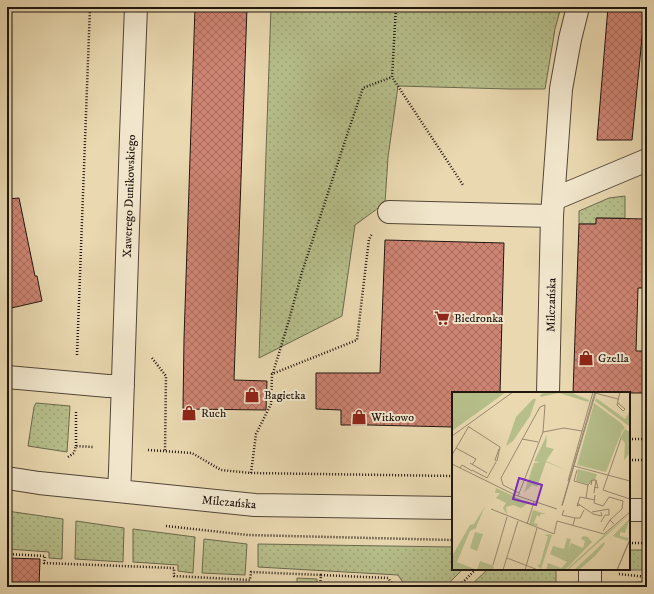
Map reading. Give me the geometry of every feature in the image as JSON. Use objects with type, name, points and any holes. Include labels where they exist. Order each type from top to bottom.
[{"type":"street","name":"Xawerego Dunikowskiego","points":[[119,491],[136,7]]},
{"type":"street","name":"Milczańska","points":[[548,392],[553,207],[562,89],[570,39],[578,7]]},
{"type":"street","points":[[389,212],[482,214],[553,207],[647,160]]},
{"type":"street","points":[[7,377],[123,386]]},
{"type":"street","name":"Milczańska","points":[[7,478],[39,483],[255,505],[452,508]]},
{"type":"street","points":[[630,510],[647,510]]},
{"type":"street","points":[[590,570],[590,587]]},
{"type":"path","points":[[67,458],[74,453],[76,446],[76,382],[90,7]]},
{"type":"path","points":[[396,7],[392,77],[482,214]]},
{"type":"path","points":[[251,473],[256,434],[271,404],[272,374],[302,272],[363,88],[392,77]]},
{"type":"path","points":[[272,374],[357,340],[369,239],[389,212]]},
{"type":"path","points":[[630,439],[647,439]]},
{"type":"path","points":[[76,446],[192,453],[221,470],[251,473],[452,476]]},
{"type":"path","points":[[630,460],[647,460]]},
{"type":"path","points":[[630,542],[647,543]]},
{"type":"path","points":[[7,554],[45,556],[44,563],[174,568],[174,576],[250,580],[251,572],[388,578],[395,587]]},
{"type":"path","points":[[458,587],[475,570]]},
{"type":"path","points":[[320,587],[321,576]]},
{"type":"green space","points":[[271,7],[561,7],[555,29],[545,89],[398,86],[388,157],[385,203],[355,225],[342,316],[259,358]]},
{"type":"green space","points":[[625,196],[625,218],[597,218],[596,224],[579,224],[579,211],[609,198]]},
{"type":"green space","points":[[36,403],[70,406],[67,452],[28,446],[34,407]]},
{"type":"green space","points":[[7,511],[63,519],[62,559],[49,558],[49,552],[7,549]]},
{"type":"green space","points":[[76,521],[124,528],[123,562],[75,559]]},
{"type":"green space","points":[[133,529],[195,537],[193,573],[178,571],[178,565],[133,562]]},
{"type":"green space","points":[[204,539],[247,544],[245,575],[202,573]]},
{"type":"green space","points":[[258,544],[452,547],[452,570],[462,570],[445,587],[406,587],[398,575],[258,567]]},
{"type":"green space","points":[[630,550],[647,550],[647,570],[630,570]]},
{"type":"green space","points":[[487,570],[556,570],[556,587],[469,587]]},
{"type":"green space","points":[[297,578],[317,579],[317,587],[297,587]]},
{"type":"green space","points":[[641,582],[647,584],[647,587],[615,586],[624,583]]},
{"type":"green space","points":[[324,584],[371,584],[370,587],[324,587]]},
{"type":"building","points":[[195,7],[247,7],[234,380],[267,381],[266,410],[183,409]]},
{"type":"building","points":[[608,7],[645,7],[632,140],[597,140]]},
{"type":"building","points":[[19,198],[35,276],[37,276],[42,301],[7,309],[7,199]]},
{"type":"building","points":[[596,218],[647,219],[647,288],[638,288],[636,351],[647,351],[647,393],[573,392],[579,224],[596,224]]},
{"type":"building","name":"Biedronka","points":[[385,240],[504,243],[500,392],[452,392],[452,427],[341,425],[341,410],[316,409],[316,373],[380,373]]},
{"type":"building","points":[[7,558],[40,559],[39,587],[7,587]]},
{"type":"place","name":"Biedronka","points":[[442,318]]},
{"type":"place","name":"Gzella","points":[[586,358]]},
{"type":"place","name":"Bagietka","points":[[252,395]]},
{"type":"place","name":"Ruch","points":[[189,413]]},
{"type":"place","name":"Witkowo","points":[[359,417]]}]
